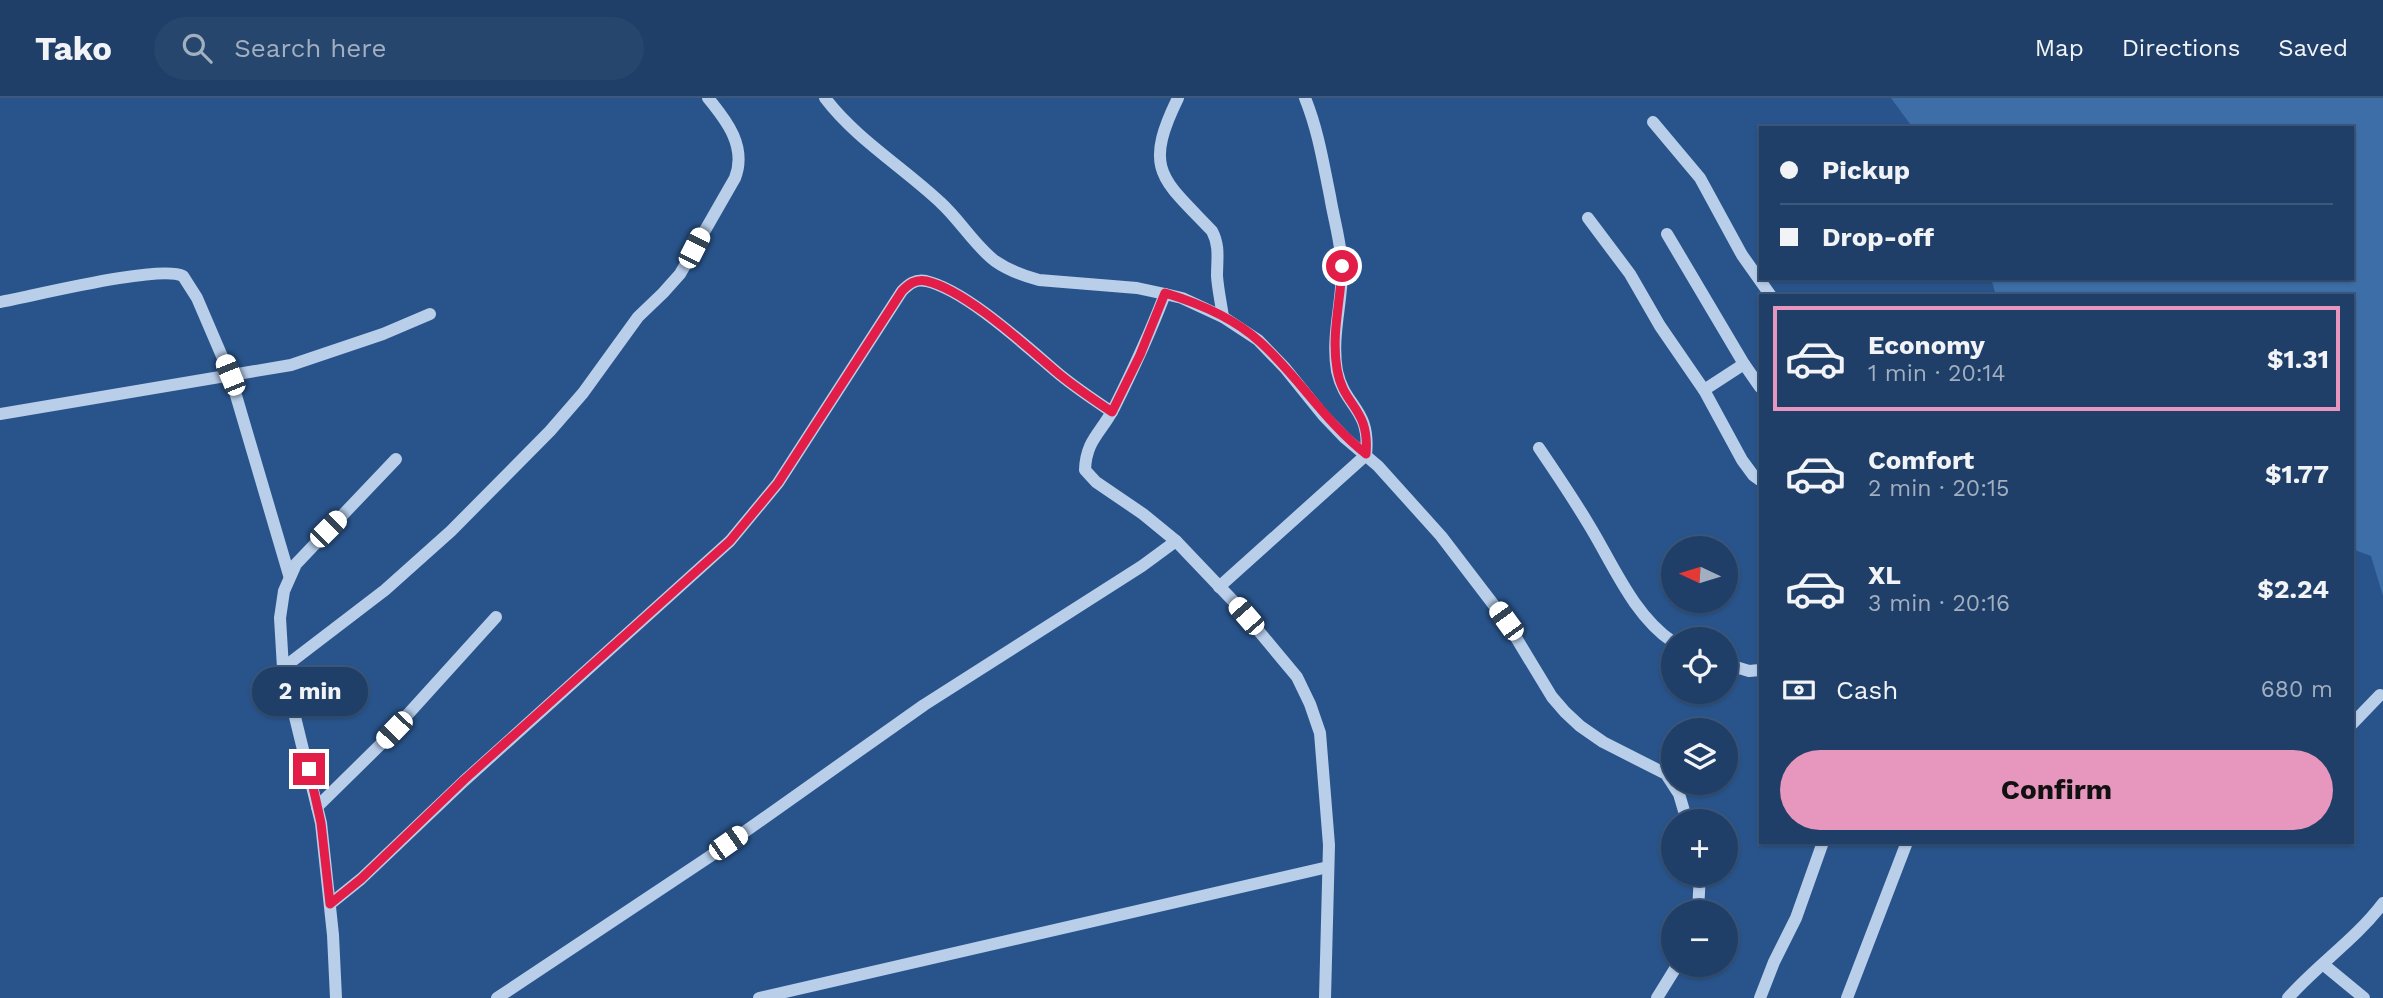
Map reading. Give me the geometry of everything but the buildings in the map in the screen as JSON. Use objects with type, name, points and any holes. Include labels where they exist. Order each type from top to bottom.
[{"type":"street","points":[[283,668],[385,590],[520,463],[583,393],[638,317],[680,274],[735,178],[740,160],[734,137],[708,98]]},
{"type":"street","points":[[825,98],[843,119],[939,201],[996,262],[1024,276],[1039,280],[1137,288],[1182,298],[1223,317],[1258,340],[1337,430],[1366,454],[1441,536],[1506,621],[1552,697],[1565,712],[1603,742],[1666,774],[1679,794],[1683,809]]},
{"type":"street","points":[[1178,98],[1161,141],[1161,165],[1164,177],[1173,191],[1216,238],[1217,279],[1223,317]]},
{"type":"street","points":[[1219,587],[1366,454],[1365,424],[1344,391],[1337,370],[1335,330],[1342,274],[1339,242],[1320,146],[1305,98]]},
{"type":"street","points":[[1653,122],[1700,178],[1742,255],[1759,279]]},
{"type":"street","points":[[1588,218],[1630,274],[1660,326],[1704,390],[1734,449],[1759,479]]},
{"type":"street","points":[[1667,234],[1759,386]]},
{"type":"street","points":[[0,302],[133,276],[161,272],[180,274],[197,298],[230,375],[289,575]]},
{"type":"street","points":[[330,904],[361,879],[464,780],[730,541],[778,483],[902,291],[913,282],[926,281],[938,285],[989,316],[1061,376],[1112,412]]},
{"type":"street","points":[[1165,293],[1140,355],[1112,412],[1086,453],[1085,470],[1096,482],[1143,514],[1176,541],[1297,677],[1310,704],[1320,733],[1324,762],[1328,867],[1325,998]]},
{"type":"street","points":[[0,414],[291,365],[383,334],[430,314]]},
{"type":"street","points":[[1704,390],[1744,363]]},
{"type":"street","points":[[1539,448],[1633,599],[1661,633]]},
{"type":"street","points":[[336,998],[330,904],[317,807],[283,668],[280,618],[289,575],[306,552],[396,459]]},
{"type":"street","points":[[497,998],[709,857],[924,705],[1132,573],[1176,541]]},
{"type":"street","points":[[317,807],[397,727],[496,617]]},
{"type":"street","points":[[1738,668],[1759,670]]},
{"type":"street","points":[[2354,722],[2381,695]]},
{"type":"street","points":[[1760,998],[1796,918],[1823,844]]},
{"type":"street","points":[[1847,998],[1906,844]]},
{"type":"street","points":[[759,998],[1328,867]]},
{"type":"street","points":[[2288,998],[2370,920],[2383,903]]},
{"type":"street","points":[[2324,965],[2364,998]]},
{"type":"street","points":[[1657,998],[1670,977]]},
{"type":"shaded area","points":[[1891,98],[2383,98],[2383,596],[2371,556],[2354,550],[2354,294],[1995,294],[1992,280],[2354,280],[2354,126],[1912,126]]},
{"type":"route","points":[[309,769],[321,823],[330,904],[361,879],[464,780],[730,541],[778,483],[902,291],[913,282],[926,281],[938,285],[989,316],[1061,376],[1112,412],[1140,355],[1165,293],[1182,298],[1243,328],[1258,340],[1323,415],[1345,438],[1366,454],[1365,424],[1344,391],[1337,370],[1335,330],[1342,266]]}]
